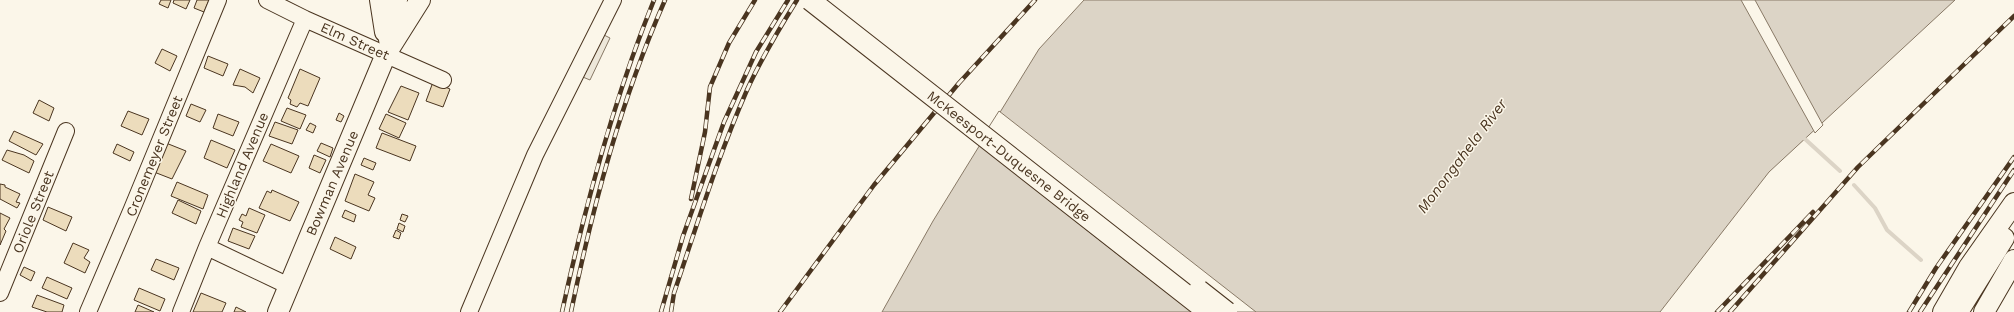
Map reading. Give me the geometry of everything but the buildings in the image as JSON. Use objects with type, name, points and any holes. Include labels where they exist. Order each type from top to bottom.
[{"type":"main road","points":[[380,0],[384,16],[386,54]]},
{"type":"main road","points":[[386,54],[397,0]]},
{"type":"main road","points":[[386,54],[420,0]]},
{"type":"main road","name":"McKeesport-Duquesne Bridge","points":[[810,0],[1208,312]]},
{"type":"main road","name":"McKeesport-Duquesne Bridge","points":[[830,0],[1227,312]]},
{"type":"main road","name":"Bowman Avenue","points":[[278,312],[386,54]]},
{"type":"main road","points":[[1958,312],[1975,271],[2014,203]]},
{"type":"main road","points":[[1943,312],[2014,223]]},
{"type":"main road","points":[[1984,312],[2014,260]]},
{"type":"street","name":"Cronemeyer Street","points":[[88,312],[218,0]]},
{"type":"street","name":"Elm Street","points":[[267,0],[305,19],[443,80]]},
{"type":"street","points":[[469,312],[535,155],[613,0]]},
{"type":"street","name":"Highland Avenue","points":[[181,312],[206,247],[305,19]]},
{"type":"street","name":"Oriole Street","points":[[0,293],[66,131]]},
{"type":"street","points":[[206,247],[289,286]]},
{"type":"shaded area","points":[[600,33],[610,38],[590,80],[578,75]]},
{"type":"water","name":"Monongahela River","points":[[1084,0],[1955,0],[1769,172],[1660,312],[882,312],[933,221],[1039,49]]},
{"type":"pier","points":[[1741,0],[1755,0],[1823,125],[1815,133]]},
{"type":"pier","points":[[999,111],[1256,312],[1192,312],[1126,261],[978,144]]},
{"type":"waterway","points":[[1805,139],[1840,171]]},
{"type":"waterway","points":[[1854,185],[1875,208],[1887,230],[1921,260]]},
{"type":"railway","points":[[562,312],[580,233],[601,154],[639,38],[654,0]]},
{"type":"railway","points":[[571,312],[589,232],[610,153],[635,76],[665,0]]},
{"type":"railway","points":[[691,199],[705,132],[710,87],[729,43],[755,0]]},
{"type":"railway","points":[[661,312],[683,236],[724,122],[756,52],[788,0]]},
{"type":"railway","points":[[671,312],[674,293],[708,191],[736,115],[758,67],[797,0]]},
{"type":"railway","points":[[780,312],[874,185],[959,83],[1035,0]]},
{"type":"railway","points":[[1730,312],[1858,167],[2014,16]]},
{"type":"railway","points":[[1909,312],[1936,268],[2014,157]]},
{"type":"railway","points":[[1920,312],[2014,170]]},
{"type":"railway","points":[[1717,312],[1813,212]]}]
